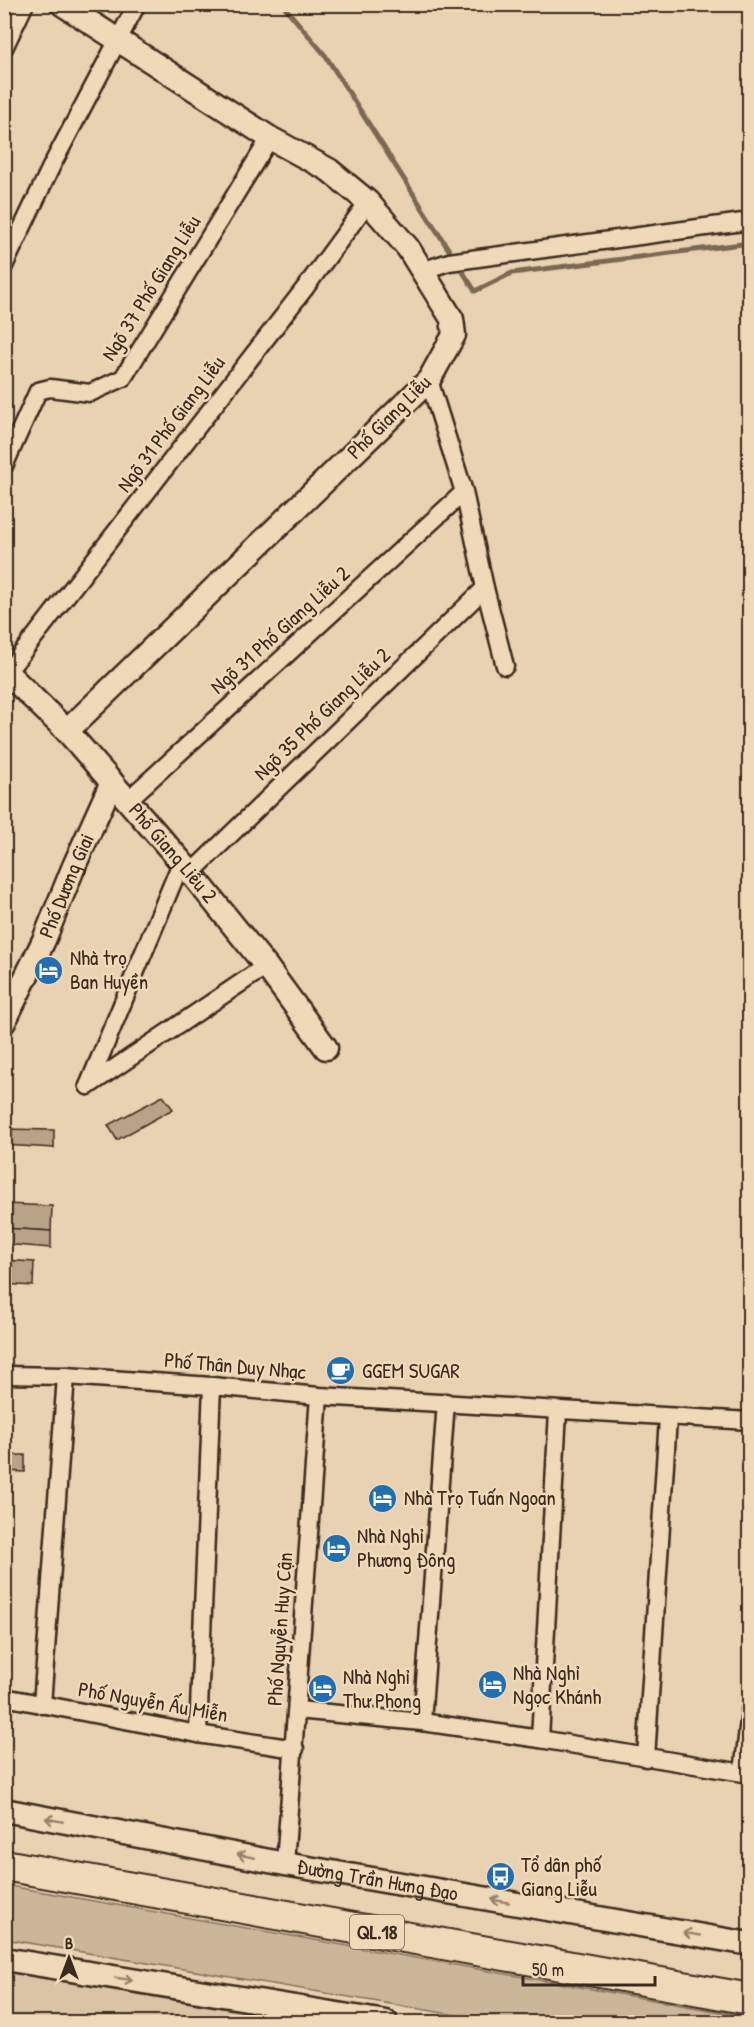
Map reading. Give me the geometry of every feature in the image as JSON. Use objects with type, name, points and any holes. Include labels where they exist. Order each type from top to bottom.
[{"type":"highway","name":"QL.18","points":[[4,1865],[750,1999]]},
{"type":"main road","name":"Phố Giang Liễu","points":[[62,4],[270,138],[330,170],[368,202],[408,248],[452,319],[454,335],[429,380],[67,731]]},
{"type":"main road","name":"Phố Giang Liễu 2","points":[[6,671],[67,731],[186,868],[267,966],[326,1048]]},
{"type":"main road","name":"Phố Dương Giai","points":[[4,1022],[44,940],[112,782]]},
{"type":"main road","name":"Đường Trần Hưng Đạo","points":[[4,1810],[285,1864],[750,1944]]},
{"type":"main road","points":[[4,1959],[386,2022]]},
{"type":"street","points":[[4,48],[25,4]]},
{"type":"street","points":[[4,266],[52,165],[137,4]]},
{"type":"street","name":"Ngõ 37 Phố Giang Liễu","points":[[4,466],[38,391],[50,388],[90,393],[123,378],[270,138]]},
{"type":"street","name":"Ngõ 31 Phố Giang Liễu","points":[[6,671],[305,288],[368,202]]},
{"type":"street","points":[[421,271],[449,262],[750,221]]},
{"type":"street","points":[[429,380],[464,492],[505,666]]},
{"type":"street","name":"Ngõ 31 Phố Giang Liễu 2","points":[[128,800],[464,492]]},
{"type":"street","name":"Ngõ 35 Phố Giang Liễu 2","points":[[186,868],[485,588]]},
{"type":"street","points":[[186,868],[88,1086],[267,966]]},
{"type":"street","name":"Phố Thân Duy Nhạc","points":[[4,1375],[66,1376],[319,1396],[750,1421]]},
{"type":"street","points":[[42,1705],[66,1376]]},
{"type":"street","points":[[198,1734],[212,1386]]},
{"type":"street","name":"Phố Nguyễn Huy Cận","points":[[285,1864],[319,1396]]},
{"type":"street","points":[[422,1722],[446,1402]]},
{"type":"street","points":[[540,1739],[558,1411]]},
{"type":"street","points":[[646,1758],[668,1418]]},
{"type":"street","name":"Phố Nguyễn Ấu Miễn","points":[[4,1697],[198,1734],[295,1749]]},
{"type":"street","points":[[297,1710],[422,1722],[743,1773],[750,1711]]},
{"type":"shaded area","points":[[4,1885],[749,2017],[749,2022],[497,2022],[5,1939]]},
{"type":"shaded area","points":[[5,1969],[310,2022],[5,2022]]},
{"type":"building","points":[[163,1096],[173,1109],[117,1140],[108,1125]]},
{"type":"building","points":[[4,1129],[54,1130],[54,1148],[4,1145]]},
{"type":"building","points":[[4,1204],[52,1206],[51,1231],[4,1228]]},
{"type":"building","points":[[4,1228],[51,1231],[51,1248],[4,1244]]},
{"type":"building","points":[[4,1260],[34,1262],[33,1286],[4,1284]]},
{"type":"building","points":[[4,1455],[25,1455],[25,1472],[4,1471]]},
{"type":"waterway","points":[[282,4],[325,55],[475,291],[512,273],[750,243]]},
{"type":"place","name":"Nhà trọ Ban Huyền","points":[[49,970]]},
{"type":"place","name":"GGEM SUGAR","points":[[341,1371]]},
{"type":"place","name":"Nhà Trọ Tuấn Ngoan","points":[[383,1498]]},
{"type":"place","name":"Nhà Nghỉ Phương Đông","points":[[336,1548]]},
{"type":"place","name":"Nhà Nghỉ Ngọc Khánh","points":[[492,1685]]},
{"type":"place","name":"Nhà Nghỉ Thư Phong","points":[[322,1689]]},
{"type":"place","name":"Tổ dân phố Giang Liễu","points":[[500,1877]]}]
